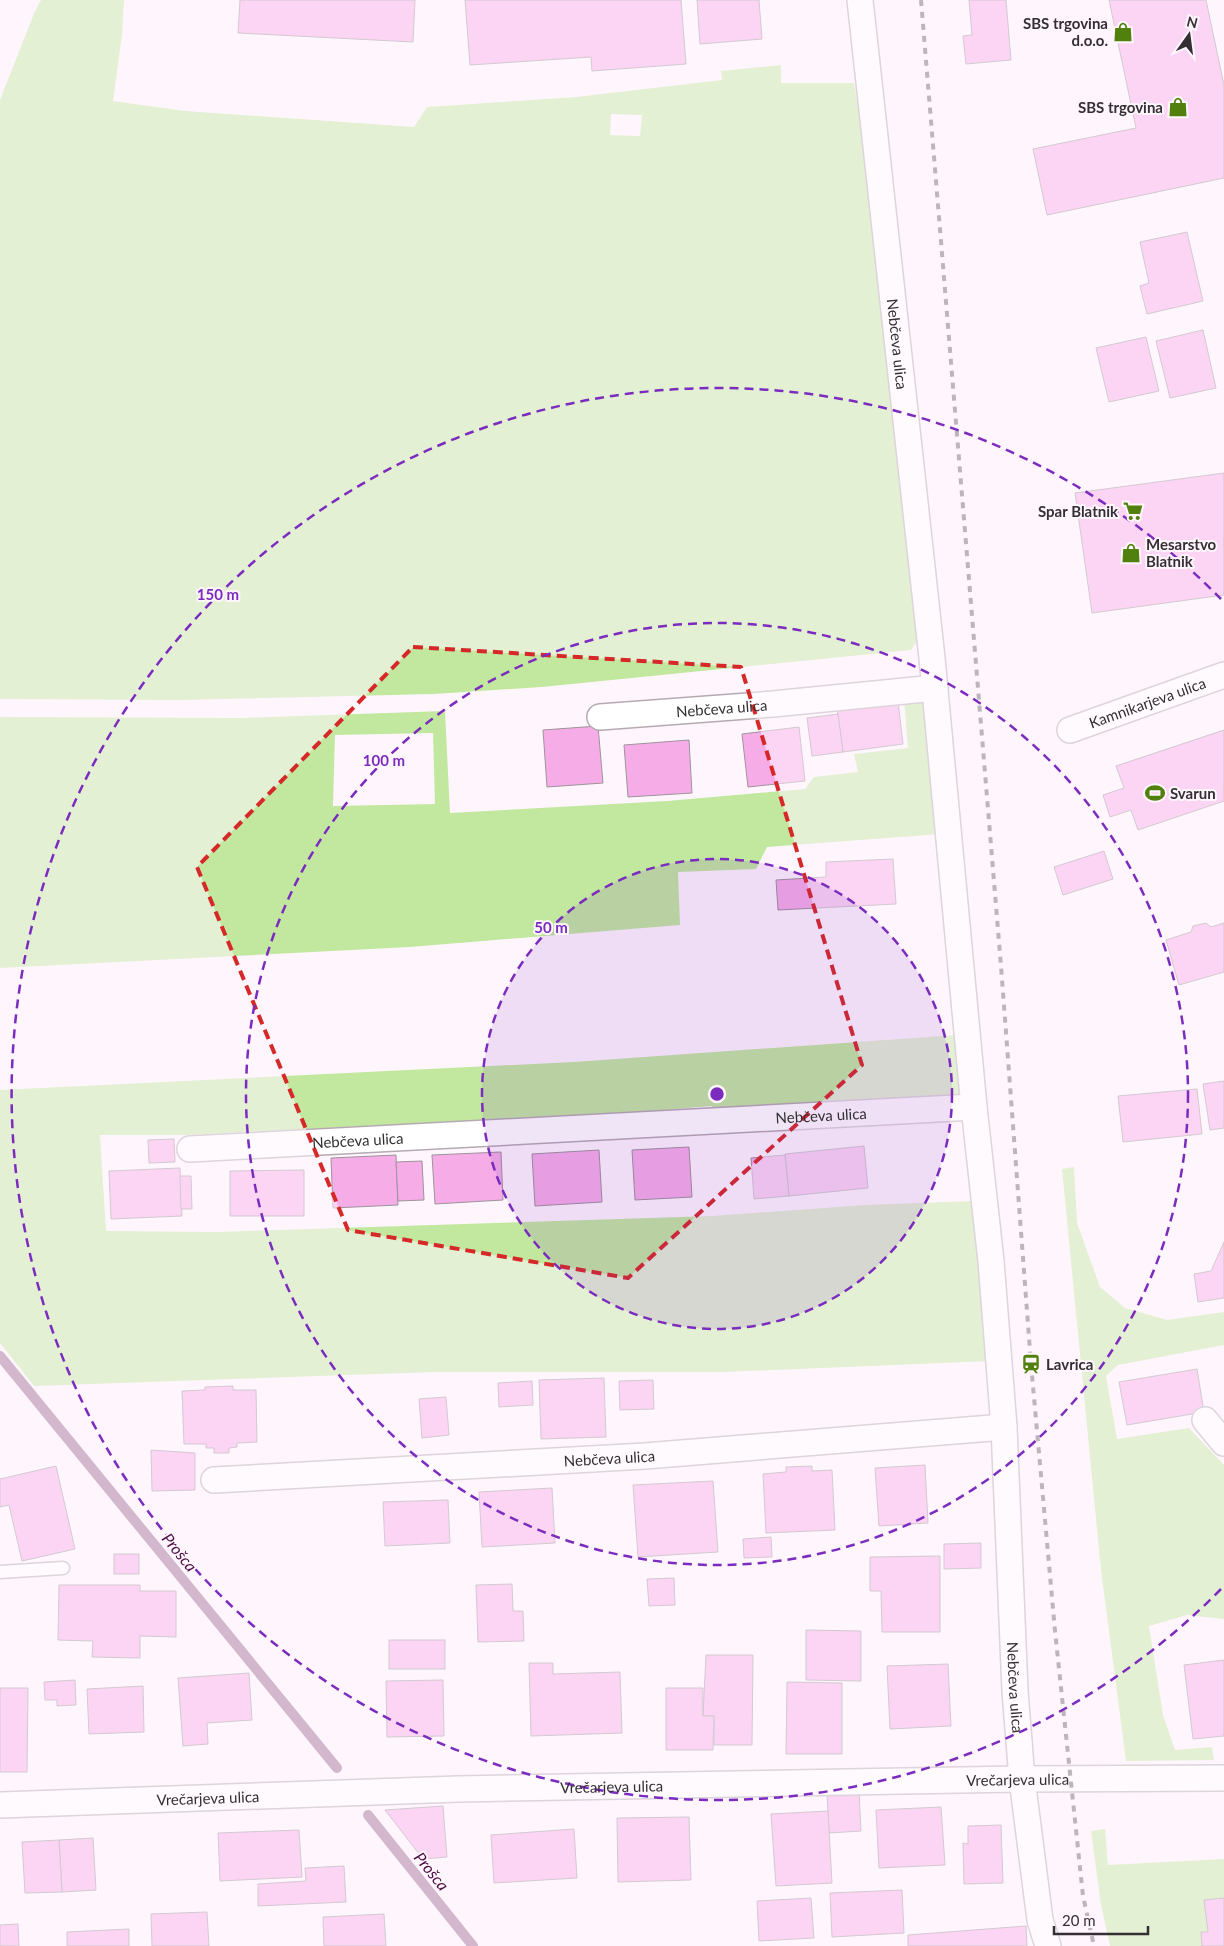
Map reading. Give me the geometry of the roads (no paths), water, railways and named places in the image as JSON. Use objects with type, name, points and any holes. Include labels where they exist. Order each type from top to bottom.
[{"type":"street","name":"Nebčeva ulica","points":[[860,0],[935,688],[974,1107],[991,1261],[1004,1427],[1015,1691],[1022,1779],[1040,1920],[1048,1946]]},
{"type":"street","name":"Kamnikarjeva ulica","points":[[1070,730],[1224,675]]},
{"type":"street","name":"Nebčeva ulica","points":[[600,717],[772,704],[935,688]]},
{"type":"street","name":"Nebčeva ulica","points":[[190,1149],[974,1107]]},
{"type":"street","points":[[1205,1420],[1224,1443]]},
{"type":"street","name":"Nebčeva ulica","points":[[214,1480],[645,1456],[1004,1427]]},
{"type":"street","name":"Vrečarjeva ulica","points":[[0,1805],[458,1789],[1022,1779],[1224,1778]]},
{"type":"lane","points":[[0,1572],[63,1568]]},
{"type":"waterway","name":"Prošca","points":[[0,1356],[337,1768]]},
{"type":"waterway","name":"Prošca","points":[[368,1815],[473,1946]]},
{"type":"railway","points":[[921,0],[1001,966],[1031,1364],[1055,1631],[1083,1896],[1094,1946]]},
{"type":"place","name":"SBS trgovina d.o.o.","points":[[1123,32]]},
{"type":"place","name":"SBS trgovina","points":[[1178,107]]},
{"type":"place","name":"Spar Blatnik","points":[[1133,511]]},
{"type":"place","name":"Mesarstvo Blatnik","points":[[1131,553]]},
{"type":"place","name":"Svarun","points":[[1155,793]]},
{"type":"place","name":"Lavrica","points":[[1031,1364]]}]
